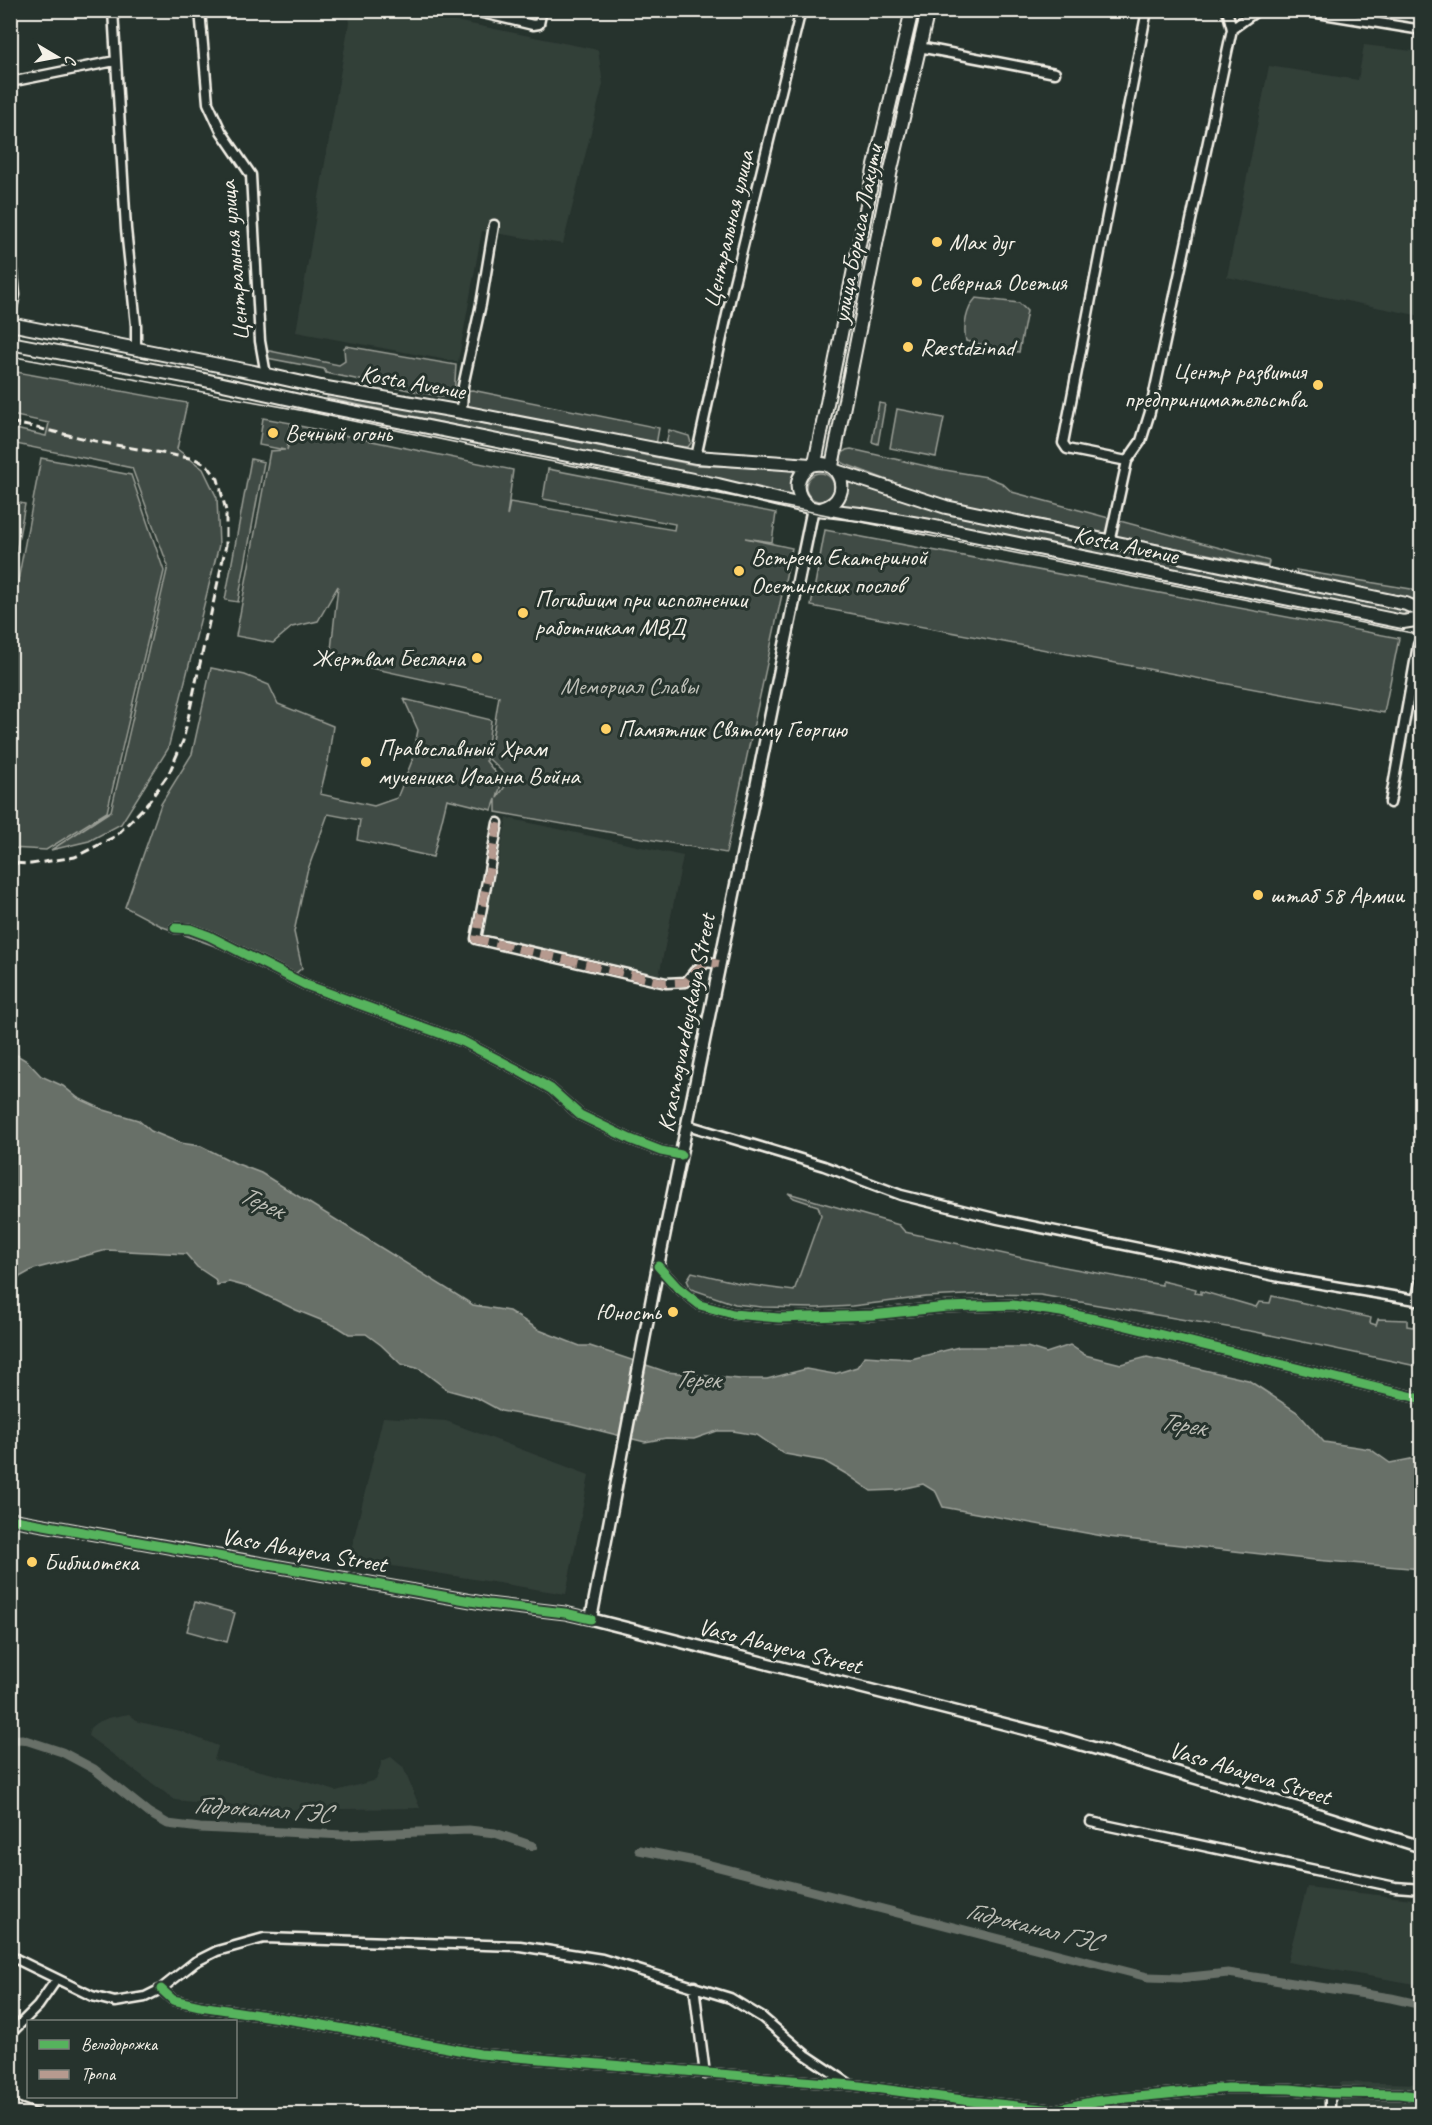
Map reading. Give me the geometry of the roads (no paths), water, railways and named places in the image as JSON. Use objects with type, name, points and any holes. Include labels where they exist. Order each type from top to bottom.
[{"type":"main road","name":"улица Бориса Лакути","points":[[813,464],[874,170],[912,10]]},
{"type":"main road","name":"улица Бориса Лакути","points":[[834,469],[888,185],[928,10]]},
{"type":"main road","name":"Kosta Avenue","points":[[10,324],[321,387],[696,457],[813,464],[946,507],[1406,604],[1422,611]]},
{"type":"main road","name":"Kosta Avenue","points":[[10,343],[200,379],[814,507],[930,526],[1403,622],[1422,618]]},
{"type":"main road","points":[[284,397],[288,380]]},
{"type":"main road","points":[[813,464],[802,472],[797,484],[799,496],[814,507],[834,504],[842,491],[840,477],[834,469]]},
{"type":"main road","name":"Krasnogvardeyskaya Street","points":[[591,1619],[658,1266],[814,507]]},
{"type":"main road","name":"Vaso Abayeva Street","points":[[10,1519],[488,1604],[565,1613],[591,1619],[1056,1737],[1422,1847]]},
{"type":"street","points":[[113,10],[126,229],[136,326],[136,348]]},
{"type":"street","name":"Центральная улица","points":[[200,10],[208,103],[221,131],[251,175],[260,345],[266,375]]},
{"type":"street","points":[[471,10],[533,25],[539,24],[542,10]]},
{"type":"street","name":"Центральная улица","points":[[696,457],[733,288],[801,10]]},
{"type":"street","points":[[1126,461],[1067,449],[1063,444],[1147,10]]},
{"type":"street","points":[[1108,543],[1126,461],[1146,432],[1232,29],[1227,10]]},
{"type":"street","points":[[1232,29],[1258,10]]},
{"type":"street","points":[[1299,10],[1361,15],[1393,27],[1422,30]]},
{"type":"street","points":[[919,47],[1055,73]]},
{"type":"street","points":[[10,82],[115,61]]},
{"type":"street","points":[[462,412],[463,386],[481,304],[494,225]]},
{"type":"street","points":[[10,242],[15,294],[10,315]]},
{"type":"street","points":[[1390,802],[1418,645],[1422,637]]},
{"type":"street","points":[[498,823],[476,939],[666,983],[686,982],[707,962],[719,964]]},
{"type":"street","points":[[175,928],[190,929],[209,936],[306,985],[464,1042],[551,1089],[580,1115],[630,1139],[661,1151],[681,1155]]},
{"type":"street","points":[[687,1125],[824,1166],[901,1195],[987,1216],[1280,1277],[1419,1301],[1422,1273]]},
{"type":"street","points":[[658,1266],[677,1287],[700,1305],[733,1314],[779,1318],[872,1315],[947,1307],[1012,1305],[1118,1324],[1422,1399]]},
{"type":"street","points":[[1091,1822],[1395,1887],[1422,1889]]},
{"type":"street","points":[[10,1956],[92,1996],[115,2002],[145,1997],[161,1989],[202,1959],[217,1951],[264,1938],[520,1946],[602,1959],[730,1998],[754,2013],[806,2055],[852,2085]]},
{"type":"street","points":[[10,2034],[38,2006],[56,1980]]},
{"type":"street","points":[[694,1986],[705,2074]]},
{"type":"street","points":[[161,1989],[173,2000],[200,2006],[312,2023],[480,2054],[852,2085],[1054,2110],[1096,2101],[1228,2088],[1290,2088],[1330,2093],[1399,2094],[1422,2097]]},
{"type":"street","points":[[1330,2093],[1330,2115]]},
{"type":"street","points":[[966,2115],[970,2101]]},
{"type":"street","points":[[10,2105],[35,2115]]},
{"type":"water","name":"Терек","points":[[10,1051],[27,1061],[41,1076],[63,1086],[78,1098],[104,1110],[138,1120],[151,1131],[180,1143],[201,1146],[261,1173],[473,1305],[509,1311],[539,1330],[580,1346],[590,1346],[667,1372],[740,1379],[767,1379],[806,1369],[834,1374],[857,1367],[865,1356],[911,1359],[959,1347],[1027,1347],[1046,1353],[1070,1345],[1085,1355],[1121,1364],[1147,1357],[1248,1380],[1297,1412],[1324,1442],[1370,1449],[1390,1463],[1421,1457],[1421,1569],[1315,1560],[1108,1537],[943,1507],[936,1492],[923,1484],[897,1490],[871,1491],[824,1461],[785,1454],[757,1435],[717,1431],[694,1439],[666,1438],[645,1442],[569,1423],[501,1411],[477,1398],[448,1390],[420,1369],[401,1364],[366,1334],[349,1334],[251,1288],[229,1282],[217,1285],[215,1279],[197,1267],[186,1254],[107,1250],[34,1269],[11,1280]]},
{"type":"waterway","name":"Гидроканал ГЭС","points":[[10,1740],[22,1739],[62,1752],[94,1769],[149,1813],[168,1824],[200,1828],[343,1835],[469,1830],[495,1833],[533,1846]]},
{"type":"waterway","name":"Гидроканал ГЭС","points":[[639,1850],[695,1861],[1148,1977],[1180,1978],[1228,1973],[1391,1998],[1422,2005]]},
{"type":"tram line","points":[[10,356],[310,412],[1422,635]]},
{"type":"railway","points":[[10,422],[104,443],[195,459],[207,465],[218,479],[226,511],[226,545],[183,741],[169,773],[148,803],[116,836],[75,857],[31,864],[10,863]]},
{"type":"place","name":"Мах дуг","points":[[937,242]]},
{"type":"place","name":"Северная Осетия","points":[[917,282]]},
{"type":"place","name":"Ræstdzinad","points":[[908,347]]},
{"type":"place","name":"Центр развития предпринимательства","points":[[1318,385]]},
{"type":"place","name":"Вечный огонь","points":[[273,433]]},
{"type":"place","name":"Встреча Екатериной Осетинских послов","points":[[739,571]]},
{"type":"place","name":"Погибшим при исполнении работникам МВД","points":[[523,613]]},
{"type":"place","name":"Жертвам Беслана","points":[[477,658]]},
{"type":"place","name":"Памятник Святому Георгию","points":[[606,729]]},
{"type":"place","name":"Православный Храм мученика Иоанна Война","points":[[366,762]]},
{"type":"place","name":"штаб 58 Армии","points":[[1258,895]]},
{"type":"place","name":"Юность","points":[[673,1312]]},
{"type":"place","name":"Библиотека","points":[[32,1562]]},
{"type":"park label","name":"Мемориал Славы","points":[[629,686]]}]
